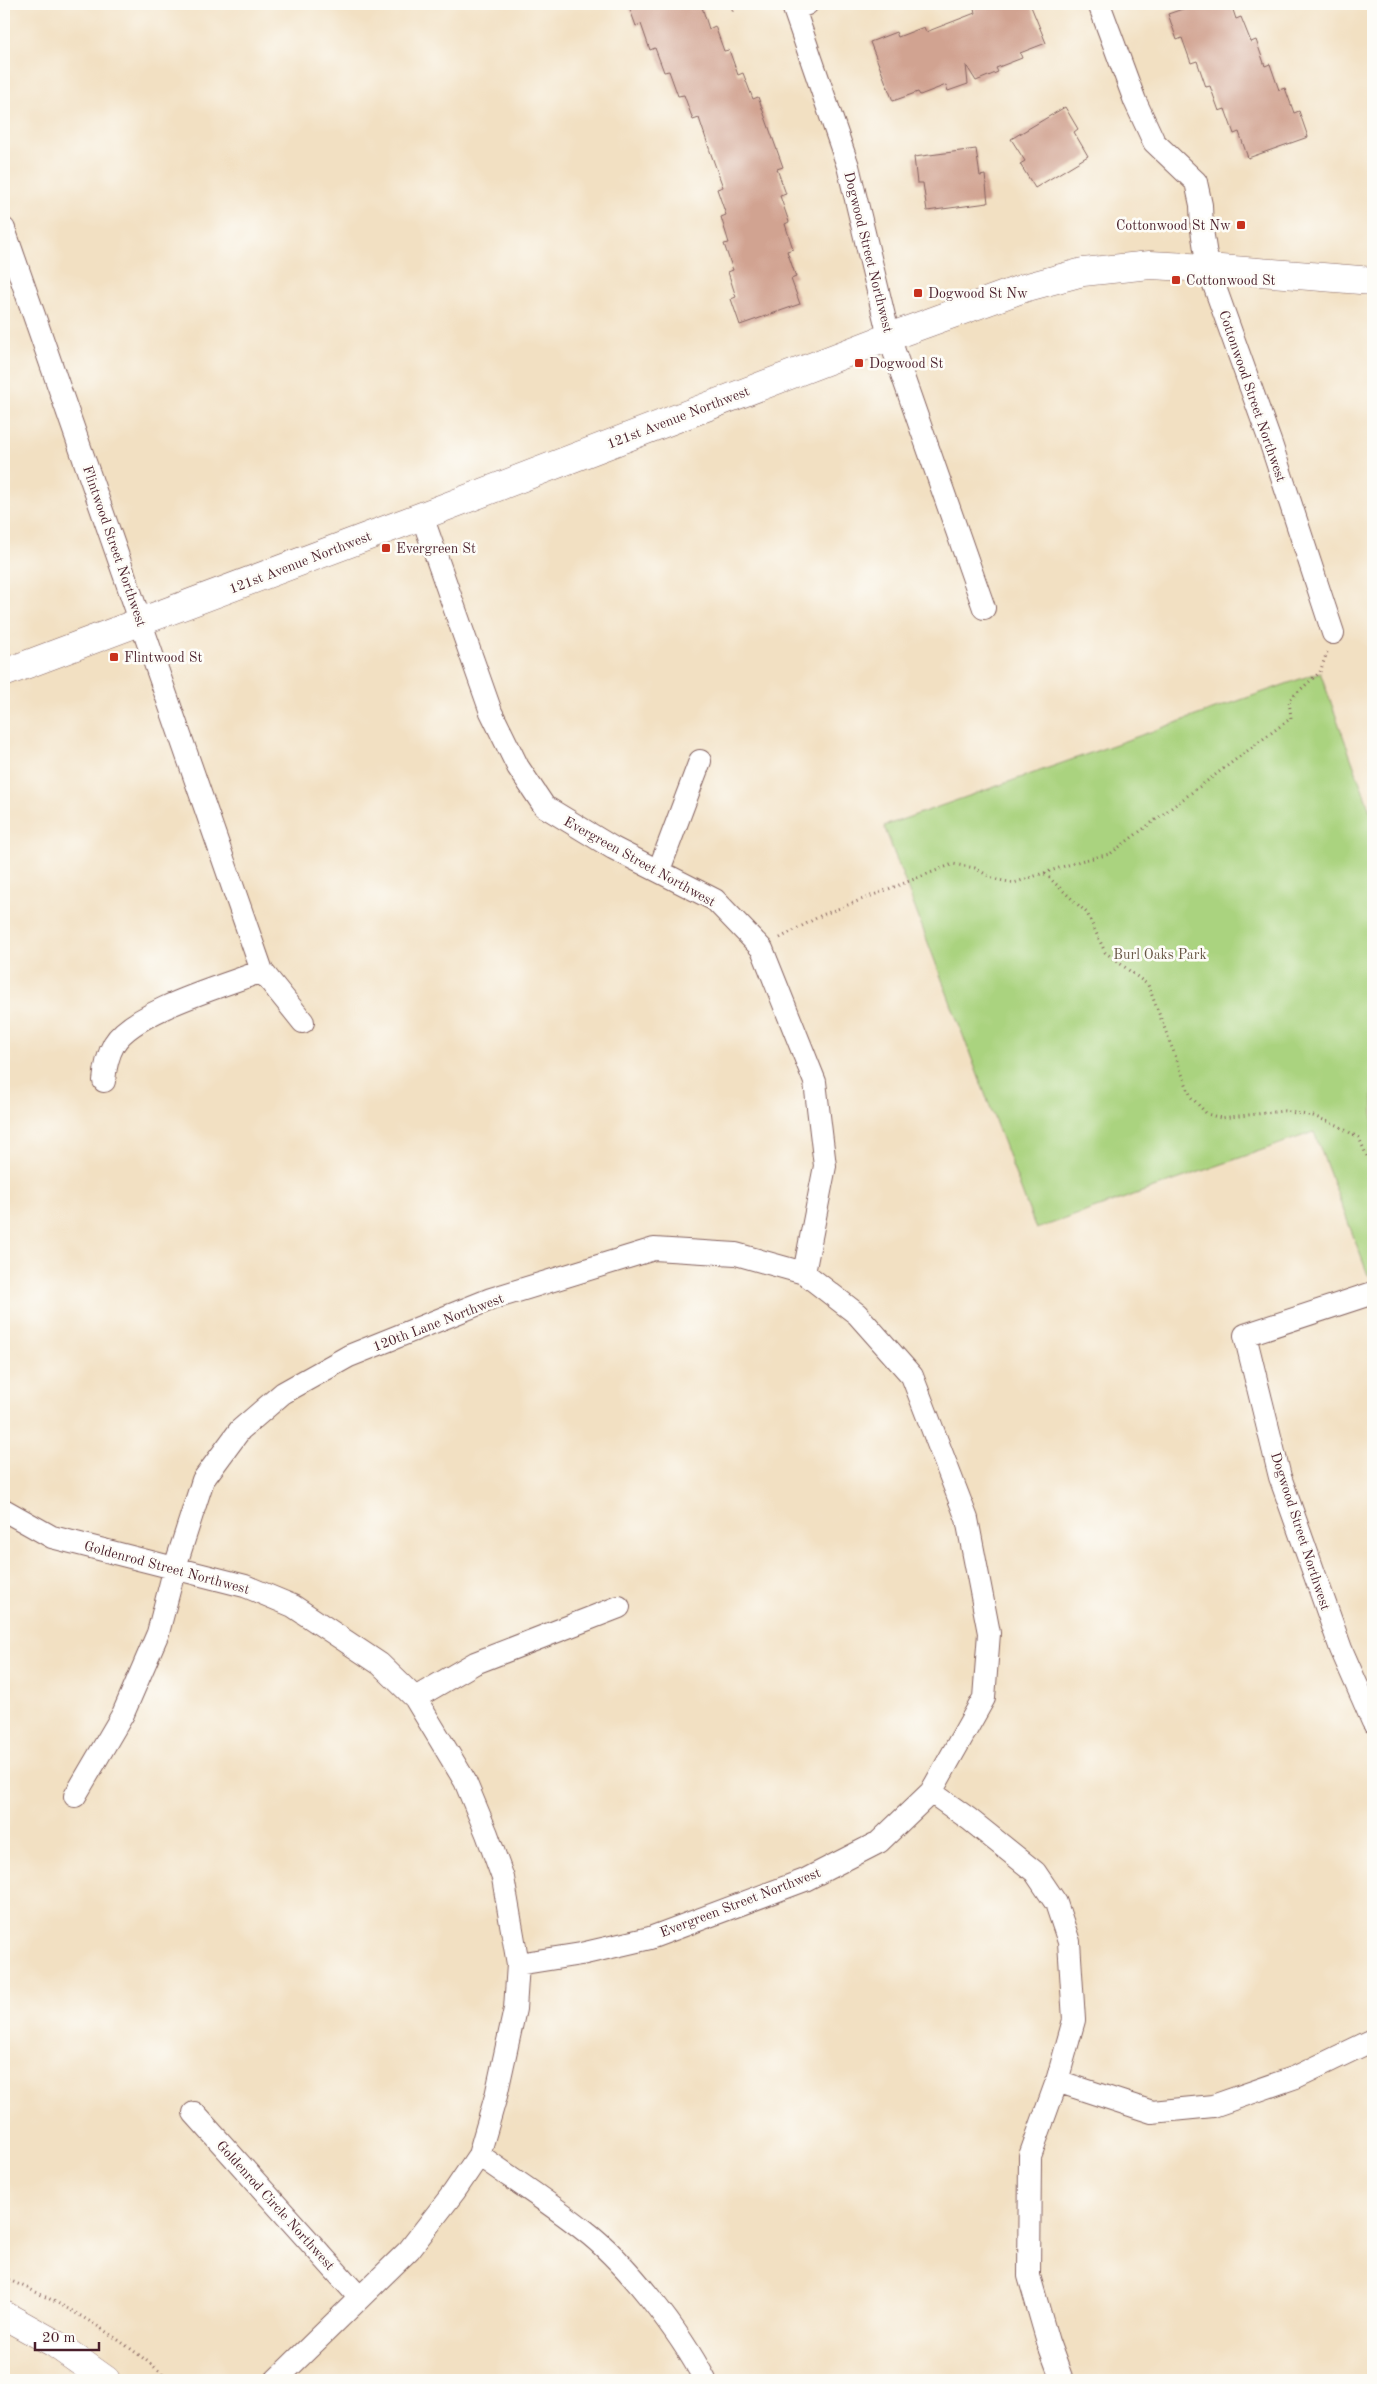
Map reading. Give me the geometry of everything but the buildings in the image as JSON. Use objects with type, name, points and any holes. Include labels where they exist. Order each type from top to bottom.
[{"type":"street","name":"Cottonwood Street Northwest","points":[[1099,4],[1135,101],[1154,142],[1196,182],[1201,205],[1202,230],[1208,268],[1271,444],[1333,633]]},
{"type":"street","name":"Dogwood Street Northwest","points":[[800,6],[848,166],[889,337],[984,608]]},
{"type":"street","name":"Flintwood Street Northwest","points":[[4,229],[142,621],[262,971],[303,1022]]},
{"type":"street","name":"121st Avenue Northwest","points":[[4,673],[422,516],[889,337],[1024,288],[1083,272],[1150,266],[1208,268],[1373,281]]},
{"type":"street","name":"Evergreen Street Northwest","points":[[422,516],[490,712],[518,767],[544,806],[613,848],[715,900],[762,949],[816,1082],[825,1166],[804,1273],[857,1314],[912,1376],[966,1519],[990,1633],[984,1698],[931,1792],[879,1842],[805,1880],[650,1938],[582,1954],[518,1964]]},
{"type":"street","points":[[659,870],[700,761]]},
{"type":"street","points":[[104,1081],[106,1066],[114,1043],[135,1023],[172,1004],[262,971]]},
{"type":"street","name":"120th Lane Northwest","points":[[75,1796],[127,1705],[158,1633],[175,1567],[203,1480],[240,1430],[283,1393],[349,1356],[491,1299],[654,1249],[736,1254],[804,1273]]},
{"type":"street","name":"Dogwood Street Northwest","points":[[1373,1293],[1245,1335],[1280,1477],[1341,1649],[1373,1722]]},
{"type":"street","name":"Goldenrod Street Northwest","points":[[4,1510],[52,1537],[245,1586],[293,1606],[380,1664],[415,1698],[465,1782],[503,1878],[518,1964],[515,2009],[496,2096],[479,2155],[454,2192],[409,2250],[276,2380]]},
{"type":"street","points":[[415,1698],[475,1663],[619,1607]]},
{"type":"street","points":[[931,1792],[969,1819],[1034,1872],[1056,1903],[1068,1942],[1074,2020],[1057,2081],[1030,2156],[1029,2276],[1048,2342],[1062,2380]]},
{"type":"street","points":[[1057,2081],[1152,2112],[1213,2106],[1296,2077],[1373,2040]]},
{"type":"street","name":"Goldenrod Circle Northwest","points":[[194,2114],[359,2297]]},
{"type":"street","points":[[479,2155],[586,2230],[655,2304],[696,2363],[705,2380]]},
{"type":"street","points":[[4,2315],[54,2343],[106,2380]]},
{"type":"path","points":[[732,11],[739,4]]},
{"type":"path","points":[[762,949],[822,915],[953,864],[975,868],[994,879],[1014,883],[1080,861],[1110,854],[1291,718],[1289,700],[1320,672],[1333,633]]},
{"type":"path","points":[[1045,874],[1087,913],[1105,952],[1148,985],[1191,1097],[1206,1114],[1221,1118],[1284,1112],[1313,1116],[1337,1125],[1359,1138],[1373,1170]]},
{"type":"path","points":[[4,2278],[91,2320],[140,2354],[170,2380]]},
{"type":"green space","name":"Burl Oaks Park","points":[[1320,672],[1373,819],[1373,1274],[1368,1275],[1314,1132],[1036,1229],[884,826]]},
{"type":"place","name":"Cottonwood St Nw","points":[[1241,225]]},
{"type":"place","name":"Cottonwood St","points":[[1176,280]]},
{"type":"place","name":"Dogwood St Nw","points":[[918,293]]},
{"type":"place","name":"Dogwood St","points":[[859,363]]},
{"type":"place","name":"Evergreen St","points":[[386,548]]},
{"type":"place","name":"Flintwood St","points":[[114,657]]}]
